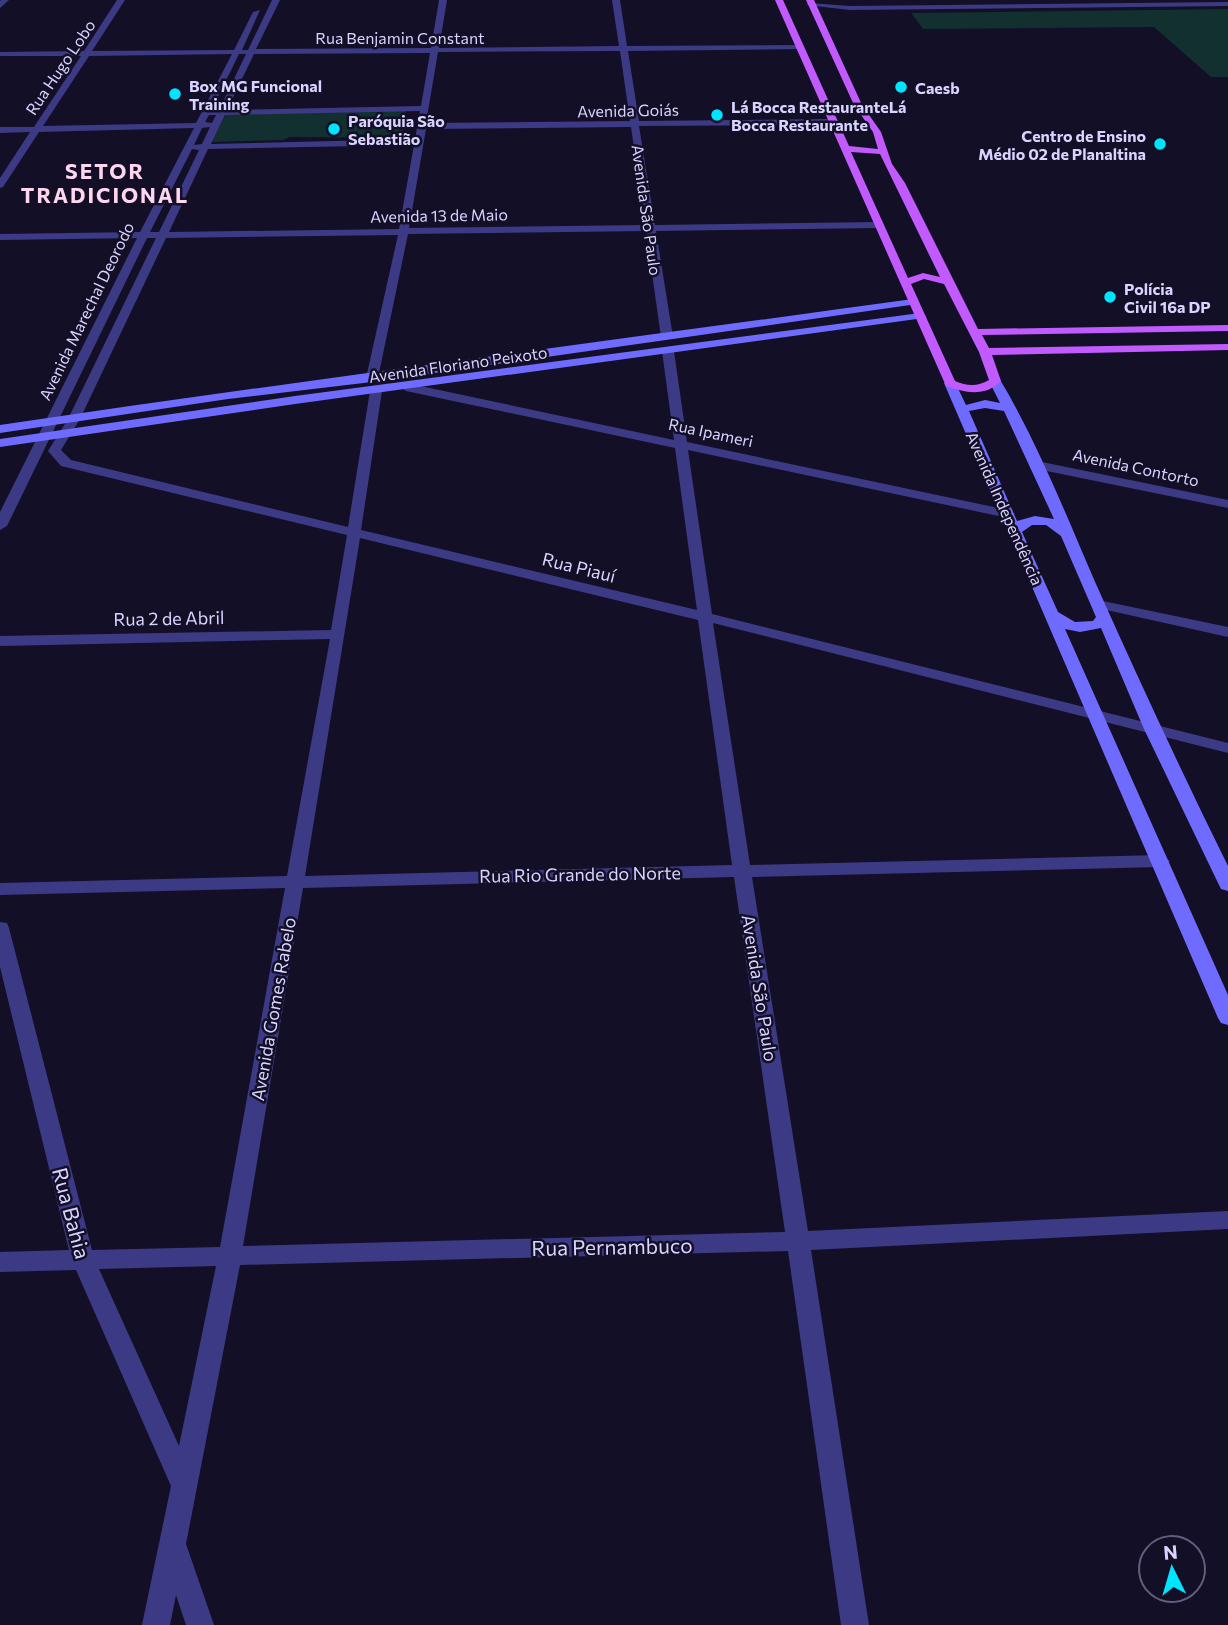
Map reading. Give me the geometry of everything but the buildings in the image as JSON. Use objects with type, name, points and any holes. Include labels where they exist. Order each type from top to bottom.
[{"type":"main road","name":"Avenida Independência","points":[[779,0],[792,18],[800,47],[950,383]]},
{"type":"main road","points":[[810,2],[814,19],[858,104],[877,132],[887,164],[901,183],[930,262],[947,282],[975,331],[995,381],[988,387],[975,390],[950,383]]},
{"type":"main road","points":[[847,149],[882,152]]},
{"type":"main road","points":[[853,165],[869,161],[887,164]]},
{"type":"main road","points":[[895,261],[907,264]]},
{"type":"main road","points":[[906,282],[923,276],[947,282]]},
{"type":"main road","points":[[1195,328],[1206,348]]},
{"type":"main road","points":[[975,331],[1228,328]]},
{"type":"main road","points":[[1042,331],[1052,350]]},
{"type":"main road","points":[[985,352],[1228,347]]},
{"type":"street","points":[[0,6],[5,0]]},
{"type":"street","name":"Rua Hugo Lobo","points":[[0,185],[121,0]]},
{"type":"street","name":"Avenida Marechal Deorodo","points":[[0,526],[144,234],[264,0]]},
{"type":"street","name":"Avenida Marechal Deorodo","points":[[54,451],[74,419],[276,0]]},
{"type":"street","name":"Avenida Gomes Rabelo","points":[[156,1625],[230,1256],[338,634],[374,384],[420,142],[443,0]]},
{"type":"street","name":"Avenida São Paulo","points":[[616,0],[741,869],[855,1625]]},
{"type":"street","points":[[810,2],[860,8],[1228,4]]},
{"type":"street","name":"Rua Benjamin Constant","points":[[0,54],[800,47]]},
{"type":"street","points":[[206,113],[425,108]]},
{"type":"street","name":"Avenida Goiás","points":[[422,126],[833,122]]},
{"type":"street","points":[[0,132],[198,129],[216,125]]},
{"type":"street","points":[[188,147],[420,142]]},
{"type":"street","name":"Avenida 13 de Maio","points":[[0,237],[879,225]]},
{"type":"street","name":"Avenida Floriano Peixoto","points":[[0,429],[296,386],[374,384],[406,387],[522,371],[572,364],[787,320],[913,302]]},
{"type":"street","name":"Avenida Floriano Peixoto","points":[[0,443],[295,400],[513,358],[797,334],[919,316]]},
{"type":"street","points":[[787,320],[797,334]]},
{"type":"street","points":[[561,352],[554,354],[551,360],[572,364]]},
{"type":"street","points":[[513,358],[533,362],[534,366],[522,371]]},
{"type":"street","points":[[995,381],[1037,465],[1152,729],[1228,885]]},
{"type":"street","name":"Avenida Independência","points":[[950,383],[1228,1018]]},
{"type":"street","points":[[295,400],[284,396],[296,386]]},
{"type":"street","name":"Rua Ipameri","points":[[406,387],[1007,514]]},
{"type":"street","points":[[228,395],[243,399],[243,402],[233,408]]},
{"type":"street","points":[[962,409],[985,404],[1010,408]]},
{"type":"street","name":"Rua Piauí","points":[[54,451],[66,463],[706,617],[1097,718],[1152,729]]},
{"type":"street","name":"Avenida Contorto","points":[[1037,465],[1228,504]]},
{"type":"street","points":[[1016,533],[1016,528],[1024,523],[1038,521],[1060,526],[1067,534]]},
{"type":"street","points":[[1052,615],[1069,626],[1086,627],[1099,624],[1101,610]]},
{"type":"street","points":[[1101,610],[1228,632]]},
{"type":"street","name":"Rua 2 de Abril","points":[[0,641],[338,634]]},
{"type":"street","points":[[1152,729],[1228,748]]},
{"type":"street","name":"Rua Rio Grande do Norte","points":[[0,889],[741,869],[1161,861]]},
{"type":"street","name":"Rua Bahia","points":[[0,928],[83,1260],[183,1484]]},
{"type":"street","name":"Rua Pernambuco","points":[[0,1262],[799,1241],[1227,1220]]},
{"type":"street","points":[[171,1541],[200,1625]]},
{"type":"green space","points":[[1228,9],[1228,77],[1211,77],[1154,27],[923,29],[911,13]]},
{"type":"green space","points":[[406,111],[402,138],[290,137],[283,140],[212,142],[226,114]]},
{"type":"place","name":"Caesb","points":[[901,87]]},
{"type":"place","name":"Box MG Funcional Training","points":[[175,94]]},
{"type":"place","name":"Lá Bocca RestauranteLá Bocca Restaurante","points":[[717,115]]},
{"type":"place","name":"Paróquia São Sebastião","points":[[334,129]]},
{"type":"place","name":"Centro de Ensino Médio 02 de Planaltina","points":[[1160,144]]},
{"type":"place","name":"Polícia Civil 16a DP","points":[[1110,297]]},
{"type":"district","name":"SETOR TRADICIONAL","points":[[105,182]]}]
